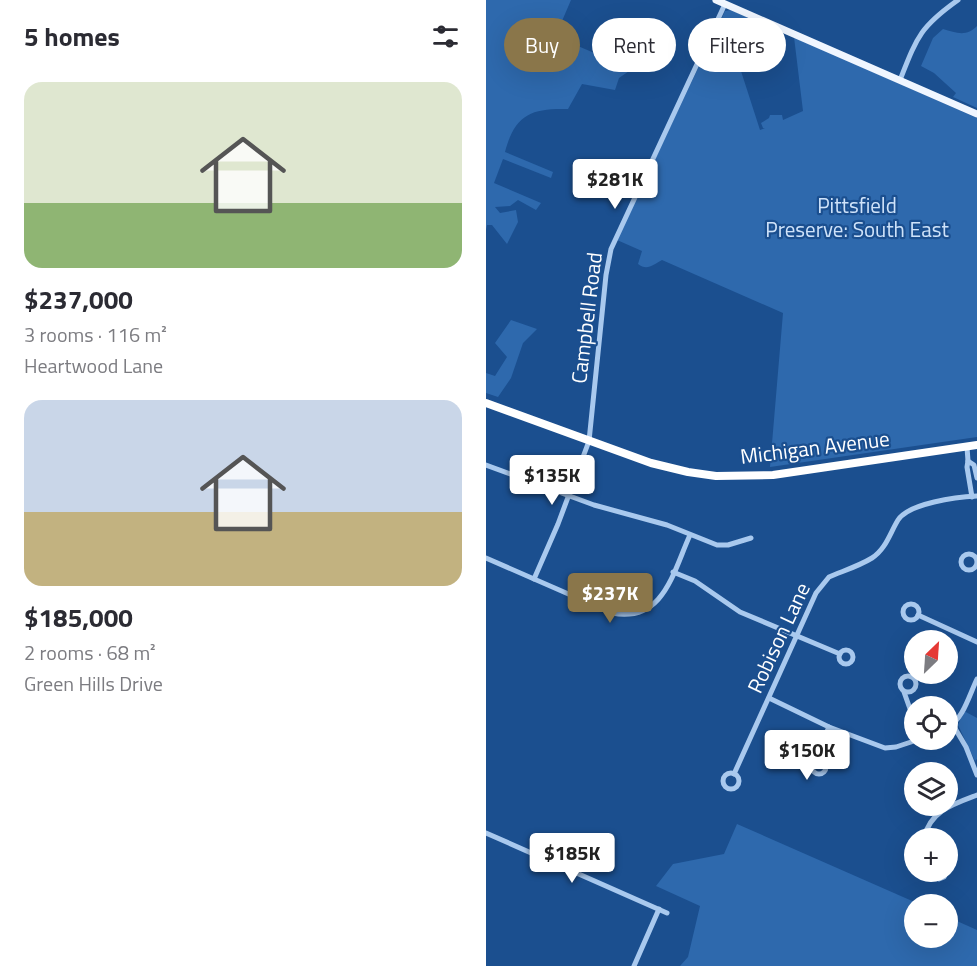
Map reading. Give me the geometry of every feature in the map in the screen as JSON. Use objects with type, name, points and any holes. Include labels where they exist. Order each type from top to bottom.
[{"type":"highway","name":"Michigan Avenue","points":[[486,403],[670,468],[716,476],[773,475],[977,446]]},
{"type":"main road","points":[[717,0],[977,114]]},
{"type":"street","points":[[900,80],[919,34],[936,16],[958,0]]},
{"type":"street","name":"Campbell Road","points":[[534,579],[589,441],[610,254],[725,4]]},
{"type":"street","points":[[967,447],[969,461],[967,467],[975,496]]},
{"type":"street","points":[[969,461],[974,465],[977,478]]},
{"type":"street","points":[[486,465],[568,496],[650,519],[717,545],[728,546],[751,538]]},
{"type":"street","name":"Robison Lane","points":[[734,774],[816,593],[824,581],[872,558],[881,550],[899,518],[905,512],[920,506],[975,496]]},
{"type":"street","points":[[486,558],[612,613],[625,615],[647,610],[657,603],[690,535]]},
{"type":"street","points":[[673,572],[695,581],[740,612],[840,654]]},
{"type":"street","points":[[918,615],[977,642]]},
{"type":"street","points":[[958,716],[977,679]]},
{"type":"street","points":[[904,692],[905,696]]},
{"type":"street","points":[[769,698],[829,727],[885,748],[904,744]]},
{"type":"street","points":[[818,760],[818,752],[829,727]]},
{"type":"street","points":[[958,736],[966,747],[977,775]]},
{"type":"street","points":[[929,828],[935,816],[947,807],[977,795]]},
{"type":"street","points":[[486,833],[667,913]]},
{"type":"street","points":[[634,966],[659,909]]},
{"type":"green space","points":[[486,0],[571,0],[563,18],[504,18],[504,72],[580,72],[580,47],[592,52],[592,72],[628,72],[619,78],[615,90],[582,84],[568,109],[535,112],[520,121],[509,139],[505,152],[553,172],[551,178],[503,159],[494,183],[541,203],[536,210],[518,200],[510,206],[495,207],[500,213],[516,210],[518,222],[507,244],[492,225],[487,225],[486,230]]},
{"type":"green space","name":"Pittsfield Preserve: South East","points":[[731,10],[749,18],[722,18],[725,11]]},
{"type":"green space","points":[[977,26],[977,108],[953,97],[956,93],[934,73],[921,66],[933,38],[943,29],[965,33]]},
{"type":"green space","name":"Pittsfield Preserve: South East","points":[[794,37],[977,118],[977,437],[770,467],[783,313],[662,260],[650,266],[641,266],[638,264],[642,251],[617,240],[696,72],[741,72],[760,130],[765,128],[761,123],[770,115],[782,115],[783,120],[803,111]]},
{"type":"green space","points":[[511,320],[537,329],[523,343],[511,378],[498,397],[486,393],[486,373],[495,376],[507,357],[495,343]]},
{"type":"green space","points":[[964,711],[977,718],[977,759],[975,761],[958,725]]},
{"type":"green space","points":[[737,824],[904,897],[904,948],[958,948],[958,921],[977,930],[977,966],[680,966],[688,957],[700,906],[656,886],[673,864],[724,854]]}]
